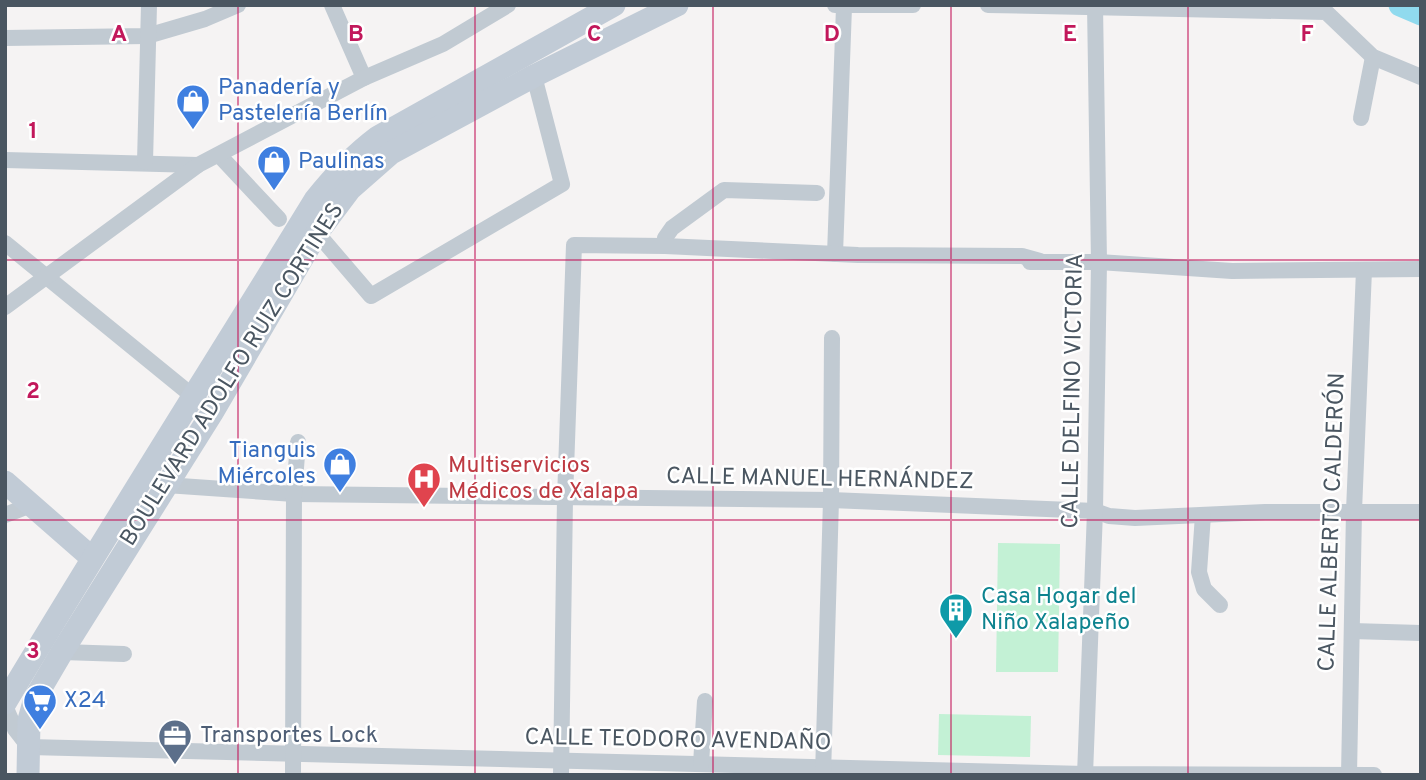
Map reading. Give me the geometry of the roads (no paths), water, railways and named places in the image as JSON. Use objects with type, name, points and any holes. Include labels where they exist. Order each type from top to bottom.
[{"type":"main road","name":"BOULEVARD ADOLFO RUIZ CORTINES","points":[[5,704],[92,558],[315,200],[335,175],[378,137],[614,5]]},
{"type":"main road","name":"BOULEVARD ADOLFO RUIZ CORTINES","points":[[29,775],[29,720],[35,698],[212,413],[317,233],[349,189],[391,153],[534,76],[677,5]]},
{"type":"main road","points":[[494,72],[505,92]]},
{"type":"main road","points":[[5,482],[92,558]]},
{"type":"street","points":[[145,162],[149,5]]},
{"type":"street","points":[[5,37],[148,36],[205,19],[238,5]]},
{"type":"street","points":[[332,5],[364,78]]},
{"type":"street","points":[[5,307],[198,165],[364,78],[443,44],[508,5]]},
{"type":"street","points":[[835,254],[839,6],[913,5]]},
{"type":"street","points":[[988,5],[1324,8],[1373,57],[1421,77]]},
{"type":"street","name":"CALLE DELFINO VICTORIA","points":[[1085,774],[1095,511],[1099,262],[1095,6]]},
{"type":"street","points":[[1361,118],[1373,57]]},
{"type":"street","points":[[317,233],[371,296],[562,184],[534,76]]},
{"type":"street","points":[[219,155],[279,219]]},
{"type":"street","points":[[5,160],[198,165]]},
{"type":"street","points":[[665,246],[665,237],[672,228],[724,190],[817,193]]},
{"type":"street","points":[[5,243],[212,413]]},
{"type":"street","points":[[561,768],[565,498],[574,245],[665,246],[835,254],[856,266],[1019,264],[1040,261],[1232,271],[1421,269]]},
{"type":"street","name":"CALLE ALBERTO CALDERÓN","points":[[1349,774],[1354,511],[1364,270]]},
{"type":"street","points":[[823,771],[831,500],[832,338]]},
{"type":"street","points":[[293,775],[294,494],[298,442]]},
{"type":"street","name":"CALLE MANUEL HERNÁNDEZ","points":[[166,485],[294,494],[831,500],[1095,511],[1109,516],[1135,518],[1265,512],[1421,512]]},
{"type":"street","name":"CALLE MANUEL HERNÁNDEZ","points":[[1095,511],[1110,506],[1135,508],[1265,504],[1342,506],[1354,511]]},
{"type":"street","points":[[5,515],[31,505]]},
{"type":"street","points":[[1203,514],[1199,572],[1204,589],[1220,605]]},
{"type":"street","points":[[1352,631],[1421,633]]},
{"type":"street","points":[[62,652],[124,654]]},
{"type":"street","points":[[701,764],[705,701]]},
{"type":"street","points":[[5,704],[15,729],[29,747]]},
{"type":"street","name":"CALLE TEODORO AVENDAÑO","points":[[29,747],[294,754],[561,768],[681,769],[701,764],[823,771],[1374,775]]},
{"type":"waterway","points":[[1400,5],[1421,14]]},
{"type":"place","name":"Panadería y Pastelería Berlín","points":[[193,131]]},
{"type":"place","name":"Paulinas","points":[[274,192]]},
{"type":"place","name":"Tianguis Miércoles","points":[[340,494]]},
{"type":"place","name":"Multiservicios Médicos de Xalapa","points":[[424,509]]},
{"type":"place","name":"Casa Hogar del Niño Xalapeño","points":[[956,640]]},
{"type":"place","name":"X24","points":[[40,731]]},
{"type":"place","name":"Transportes Lock","points":[[175,766]]}]
